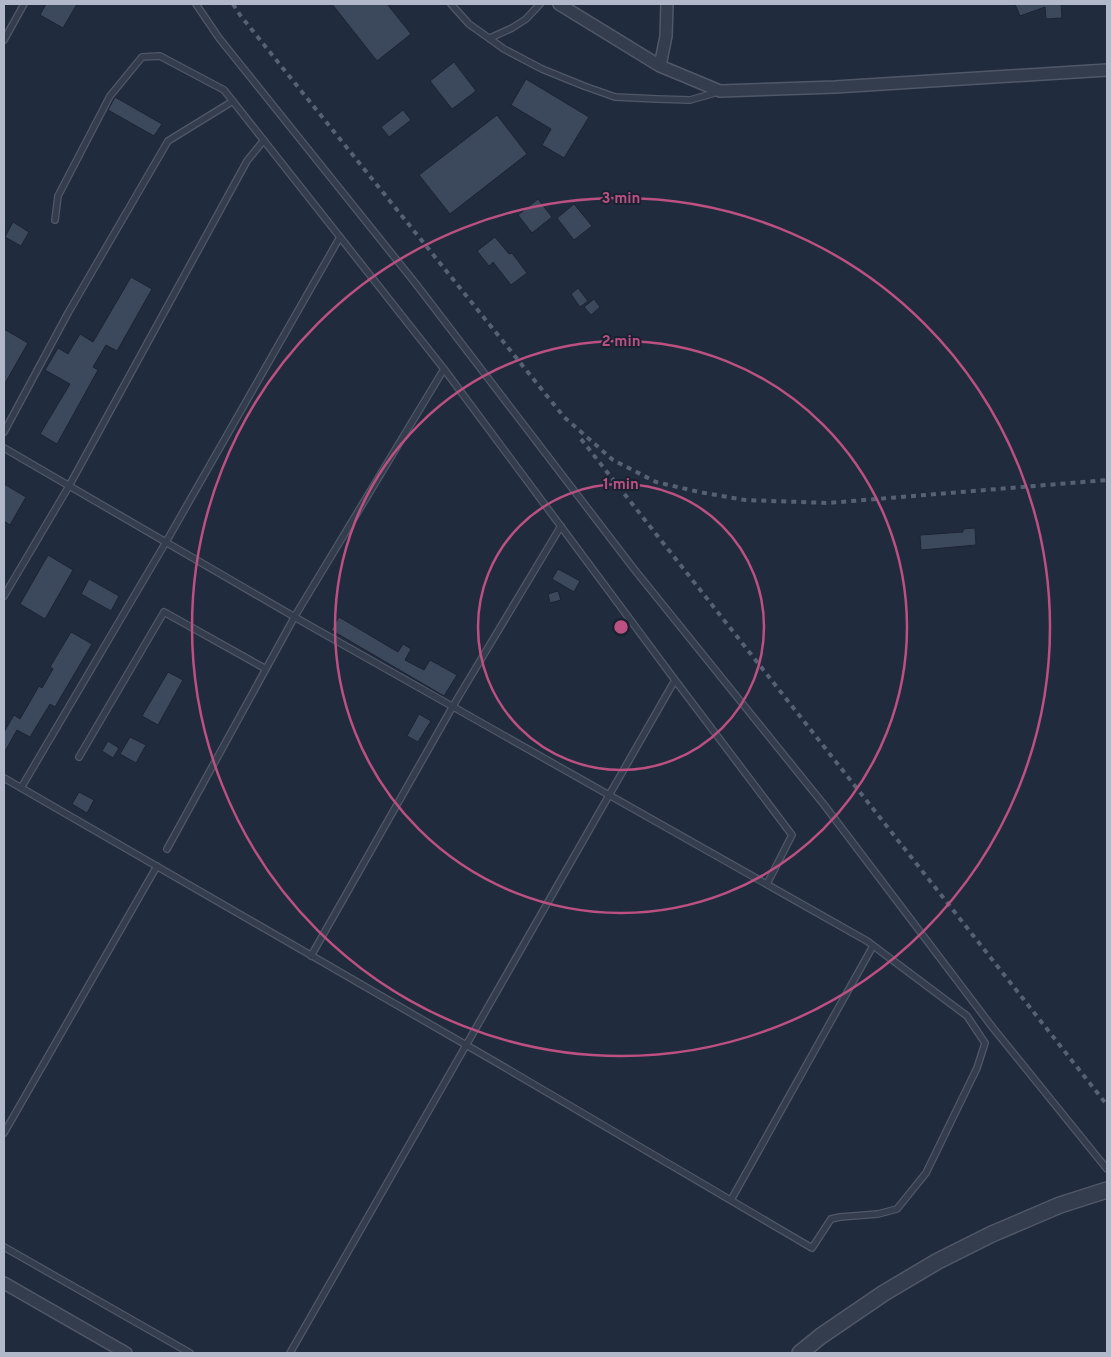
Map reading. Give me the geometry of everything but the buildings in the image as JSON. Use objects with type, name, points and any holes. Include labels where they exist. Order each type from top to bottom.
[{"type":"street","points":[[559,4],[660,66],[720,91],[835,87],[1107,70]]},
{"type":"street","points":[[660,66],[666,36],[667,4]]},
{"type":"street","points":[[800,1353],[821,1336],[884,1293],[938,1261],[992,1234],[1060,1205],[1107,1190]]},
{"type":"street","points":[[4,1283],[126,1353]]},
{"type":"lane","points":[[4,40],[24,4]]},
{"type":"lane","points":[[196,4],[219,38],[416,284],[634,569],[825,806],[993,1028],[1107,1169]]},
{"type":"lane","points":[[451,4],[469,24],[504,49],[542,69],[584,86],[615,96],[657,99],[690,100],[720,91]]},
{"type":"lane","points":[[490,38],[526,19],[540,4]]},
{"type":"lane","points":[[55,220],[58,196],[110,96],[142,56],[160,56],[224,90],[444,369],[792,835],[767,884]]},
{"type":"lane","points":[[4,432],[68,312],[168,141],[233,101]]},
{"type":"lane","points":[[4,596],[69,486],[247,161],[264,140]]},
{"type":"lane","points":[[22,788],[166,542],[340,237]]},
{"type":"lane","points":[[167,849],[295,616],[444,369]]},
{"type":"lane","points":[[4,448],[873,946],[967,1016],[985,1043],[977,1068],[926,1173],[897,1210],[832,1219],[812,1248],[4,778]]},
{"type":"lane","points":[[311,956],[453,706],[561,526]]},
{"type":"lane","points":[[79,757],[164,612],[266,669]]},
{"type":"lane","points":[[290,1353],[675,680]]},
{"type":"lane","points":[[4,1133],[157,866]]},
{"type":"lane","points":[[731,1200],[873,946]]},
{"type":"lane","points":[[4,1247],[190,1353]]},
{"type":"railway","points":[[233,4],[564,417],[613,460],[656,482],[745,500],[828,503],[1107,480]]},
{"type":"railway","points":[[581,439],[1107,1105]]}]
